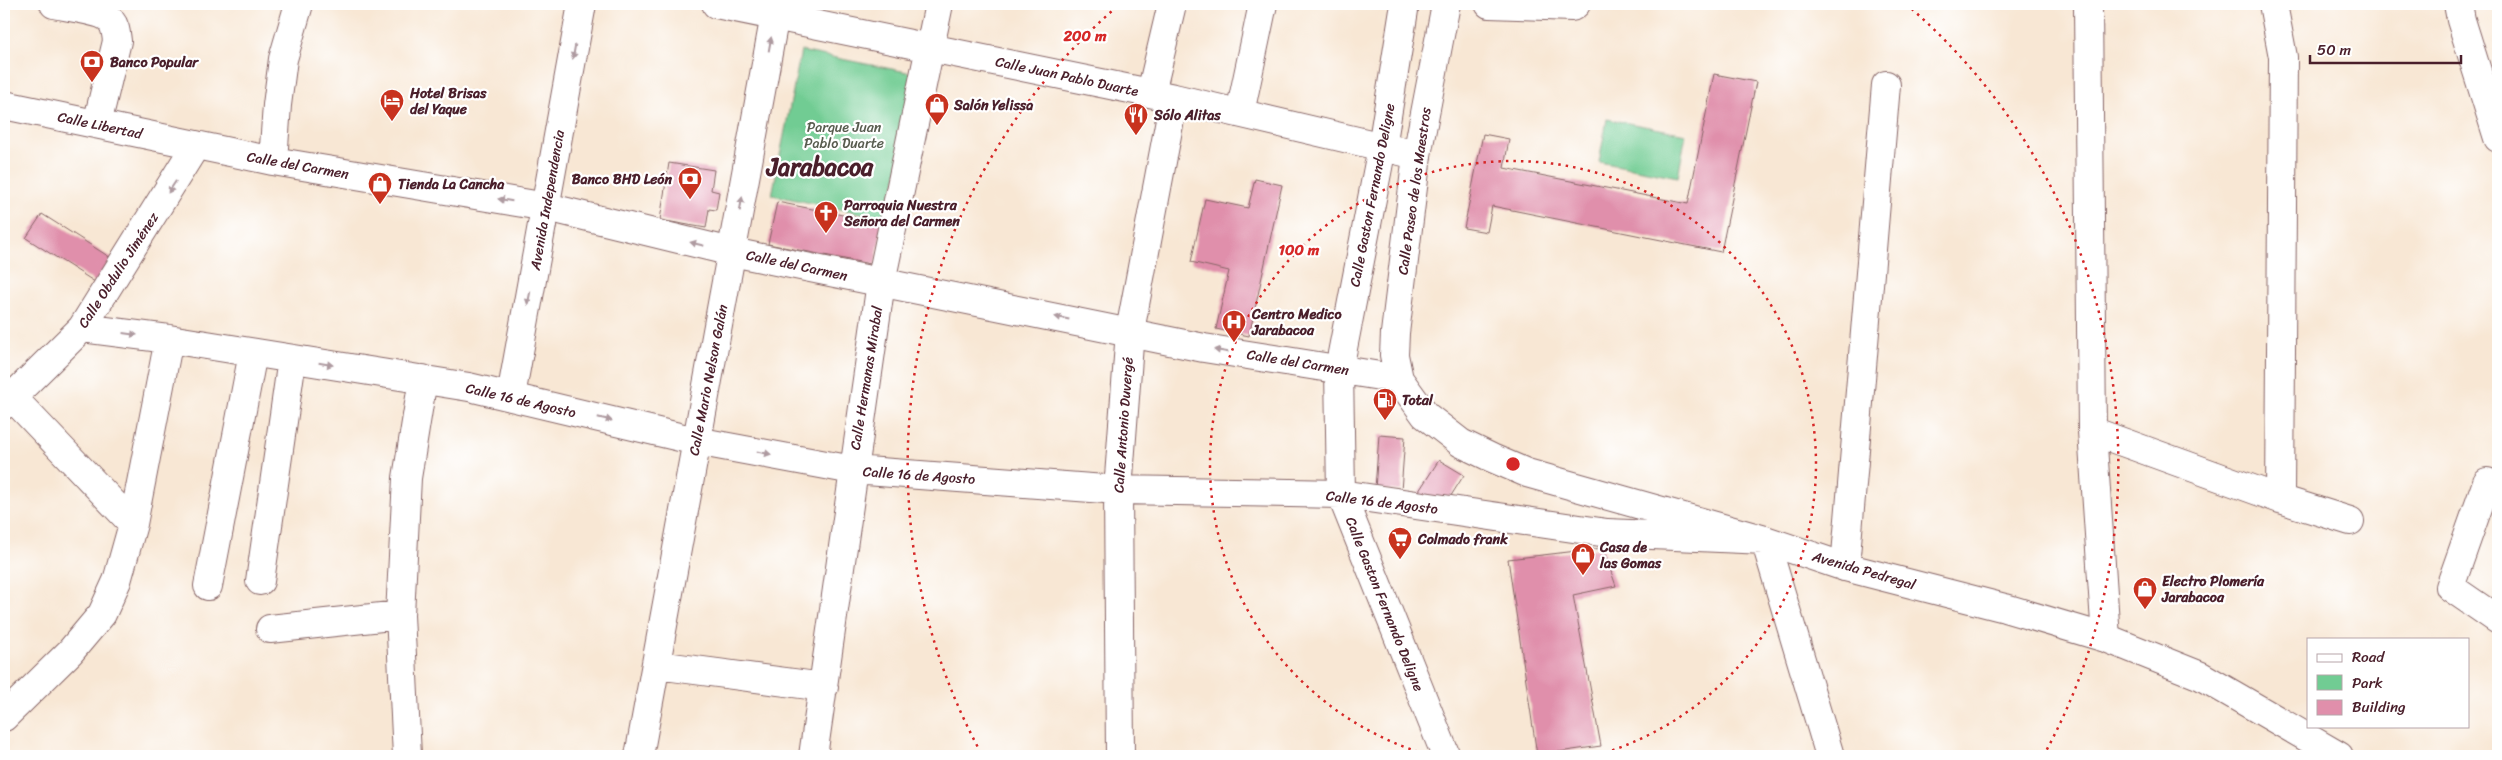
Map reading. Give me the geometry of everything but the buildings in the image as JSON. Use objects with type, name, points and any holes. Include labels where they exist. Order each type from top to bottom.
[{"type":"street","points":[[54,4],[100,14],[110,20],[116,30],[117,41],[97,124]]},
{"type":"street","points":[[273,161],[283,59],[299,4]]},
{"type":"street","name":"Avenida Independencia","points":[[511,396],[547,207],[582,4]]},
{"type":"street","name":"Calle Juan Pablo Duarte","points":[[716,4],[776,10],[930,47],[1163,95],[1417,156]]},
{"type":"street","name":"Calle Hermanas Mirabal","points":[[813,756],[852,470],[881,282],[939,4]]},
{"type":"street","name":"Calle Antonio Duvergé","points":[[1120,756],[1118,490],[1130,331],[1163,95],[1172,4]]},
{"type":"street","points":[[1240,113],[1263,4]]},
{"type":"street","name":"Calle Gaston Fernando Deligne","points":[[1405,4],[1382,147],[1339,369],[1341,494],[1446,756]]},
{"type":"street","name":"Calle Paseo de los Maestros","points":[[1399,379],[1394,354],[1395,333],[1417,156],[1446,4]]},
{"type":"street","points":[[1489,4],[1572,7],[1576,4]]},
{"type":"street","points":[[2088,4],[2092,431],[2106,638]]},
{"type":"street","points":[[2274,4],[2283,57],[2280,499]]},
{"type":"street","points":[[2458,4],[2460,20],[2498,138]]},
{"type":"street","name":"Calle Mario Nelson Galán","points":[[639,756],[776,10]]},
{"type":"street","points":[[1845,567],[1886,85]]},
{"type":"street","name":"Calle Libertad","points":[[4,105],[196,145]]},
{"type":"street","name":"Calle del Carmen","points":[[196,145],[273,161],[547,207],[732,252],[1130,331],[1204,348],[1399,379]]},
{"type":"street","name":"Calle Obdulio Jiménez","points":[[8,401],[82,328],[196,145]]},
{"type":"street","name":"Calle 16 de Agosto","points":[[82,328],[423,379],[511,396],[696,441],[852,470],[1118,490],[1341,494],[1607,533],[1765,540]]},
{"type":"street","points":[[4,717],[70,652],[102,614],[117,581],[133,524],[169,340]]},
{"type":"street","points":[[208,586],[252,352]]},
{"type":"street","points":[[260,581],[292,359]]},
{"type":"street","points":[[406,756],[400,614],[407,478],[423,379]]},
{"type":"street","name":"Avenida Pedregal","points":[[1399,379],[1425,415],[1461,443],[1527,473],[1765,540],[1845,567],[2005,608],[2106,638],[2201,676],[2339,756]]},
{"type":"street","points":[[8,401],[133,524]]},
{"type":"street","points":[[2092,431],[2280,499],[2350,521]]},
{"type":"street","points":[[2487,482],[2450,587],[2498,620]]},
{"type":"street","points":[[1765,540],[1830,756]]},
{"type":"street","points":[[270,629],[400,614]]},
{"type":"street","points":[[657,665],[824,686]]},
{"type":"green space","name":"Parque Juan Pablo Duarte","points":[[801,51],[917,74],[888,219],[772,195]]},
{"type":"green space","points":[[1607,119],[1686,134],[1678,177],[1599,162]]},
{"type":"place","name":"Banco Popular","points":[[92,83]]},
{"type":"place","name":"Hotel Brisas del Yaque","points":[[392,122]]},
{"type":"place","name":"Salón Yelissa","points":[[937,126]]},
{"type":"place","name":"Sólo Alitas","points":[[1136,136]]},
{"type":"place","name":"Banco BHD León","points":[[690,200]]},
{"type":"place","name":"Tienda La Cancha","points":[[380,205]]},
{"type":"place","name":"Parroquia Nuestra Señora del Carmen","points":[[826,234]]},
{"type":"place","name":"Centro Medico Jarabacoa","points":[[1234,343]]},
{"type":"place","name":"Total","points":[[1385,421]]},
{"type":"place","name":"Colmado frank","points":[[1400,560]]},
{"type":"place","name":"Casa de las Gomas","points":[[1583,576]]},
{"type":"place","name":"Electro Plomería Jarabacoa","points":[[2145,610]]},
{"type":"district","name":"Jarabacoa","points":[[820,167]]}]
